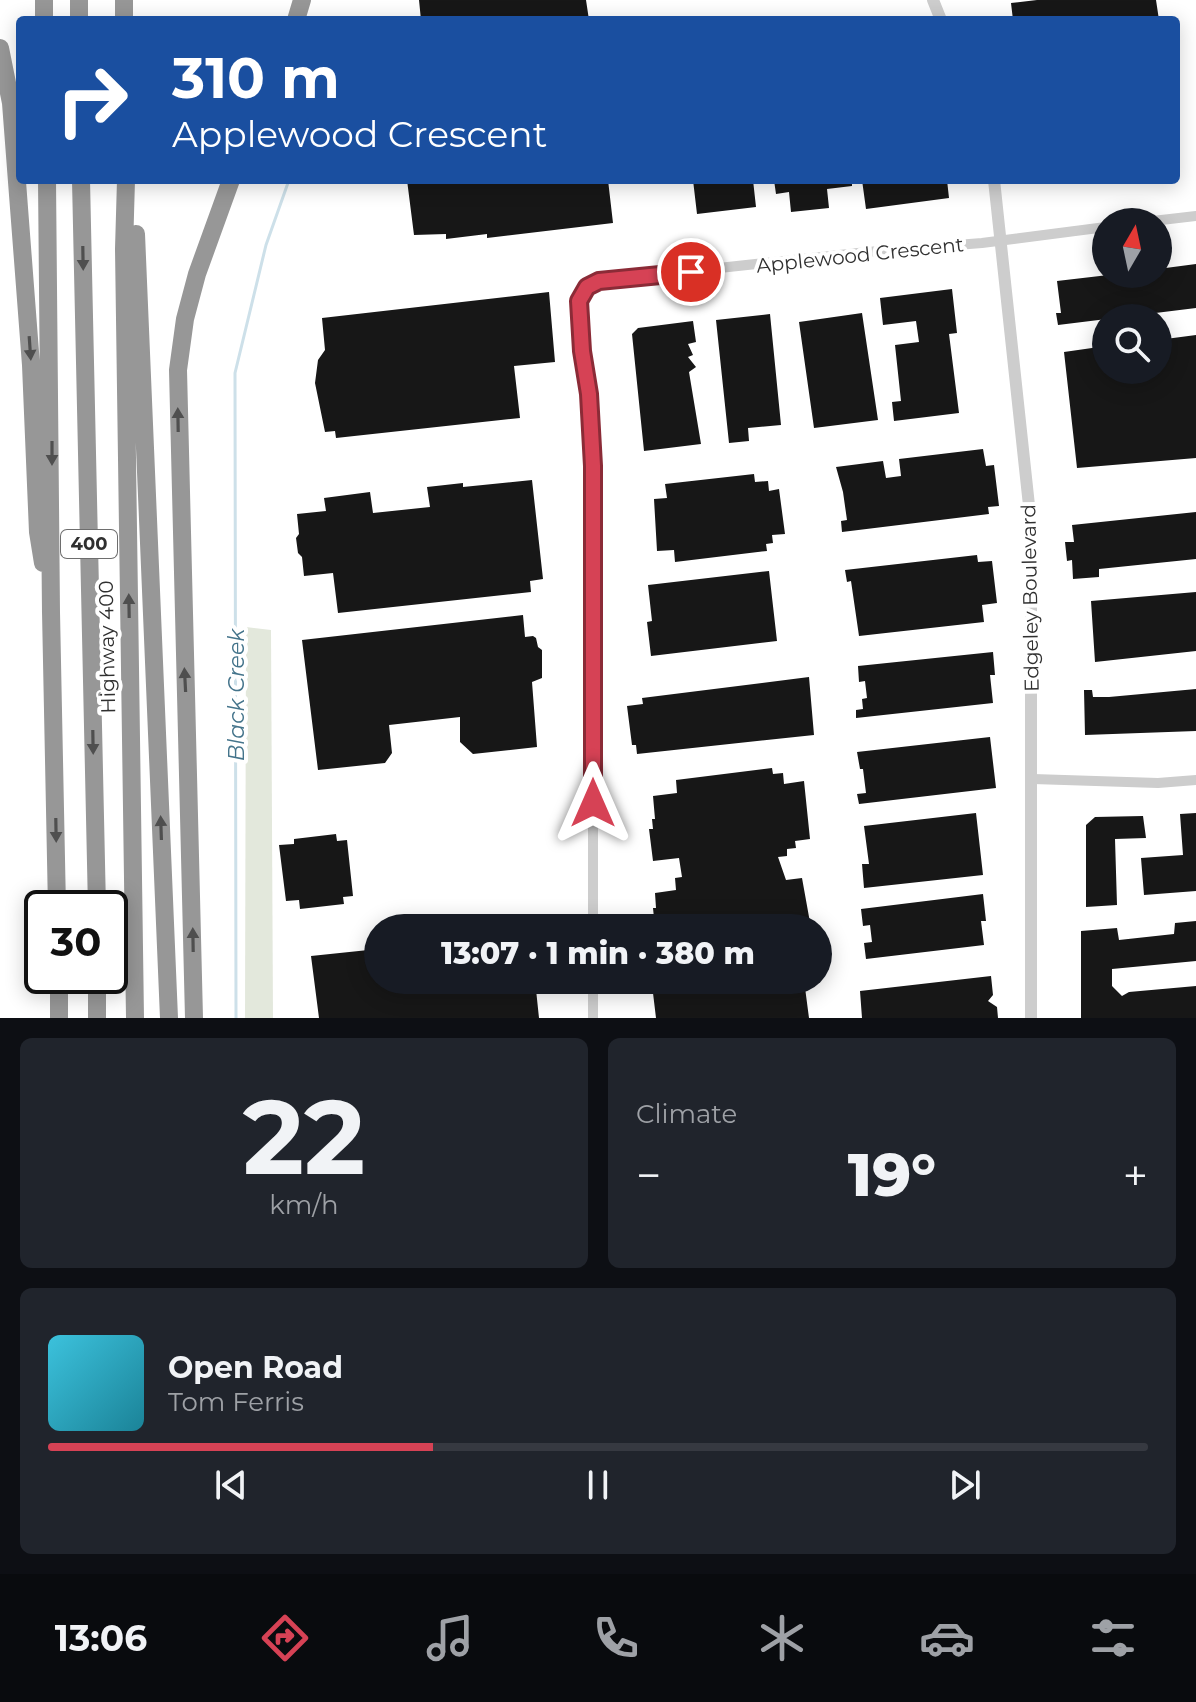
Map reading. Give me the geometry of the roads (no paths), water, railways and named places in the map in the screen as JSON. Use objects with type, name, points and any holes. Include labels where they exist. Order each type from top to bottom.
[{"type":"highway","points":[[0,48],[11,103],[16,168]]},
{"type":"highway","points":[[17,184],[31,365],[38,532],[51,612]]},
{"type":"highway","points":[[47,184],[57,890]]},
{"type":"highway","name":"Highway 400","points":[[81,184],[97,890]]},
{"type":"highway","name":"Highway 400","points":[[126,184],[124,249],[135,1018]]},
{"type":"highway","points":[[194,1018],[178,370],[185,319],[197,274],[230,184]]},
{"type":"highway","points":[[126,203],[136,234],[169,1018]]},
{"type":"highway","points":[[59,994],[59,1018]]},
{"type":"highway","points":[[97,994],[97,1018]]},
{"type":"street","name":"Edgeley Boulevard","points":[[995,184],[1031,524],[1031,1018]]},
{"type":"street","points":[[1172,219],[1196,216]]},
{"type":"street","name":"Applewood Crescent","points":[[593,914],[593,466],[589,394],[579,321],[579,301],[587,287],[599,281],[1002,241],[1092,229]]},
{"type":"street","points":[[1033,779],[1158,783],[1196,780]]},
{"type":"street","points":[[593,994],[593,1018]]},
{"type":"waterway","name":"Black Creek","points":[[236,1018],[235,373],[266,245],[288,184]]}]
